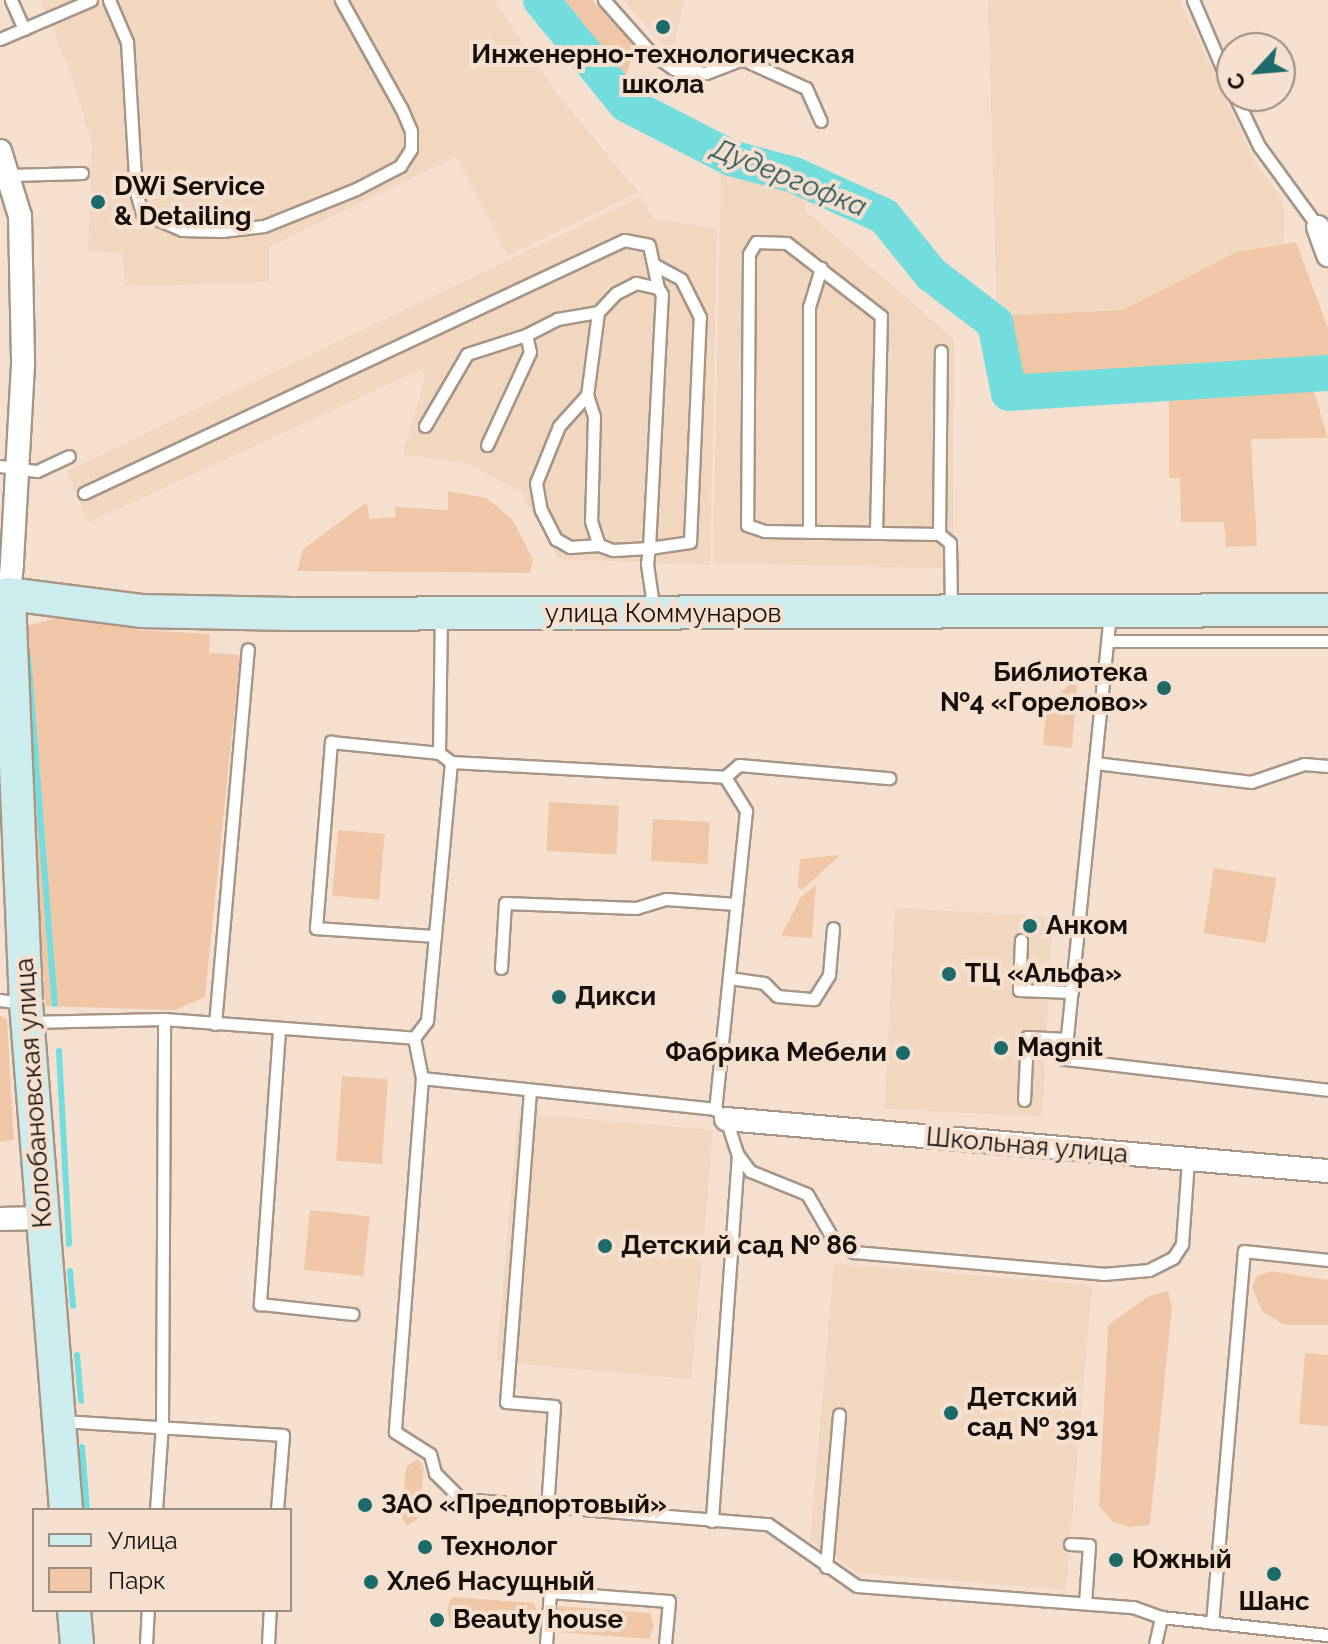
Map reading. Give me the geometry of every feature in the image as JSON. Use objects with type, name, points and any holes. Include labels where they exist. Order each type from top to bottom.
[{"type":"street","name":"Колобановская улица","points":[[0,151],[11,175],[21,231],[4,594],[18,1009],[43,1218],[66,1508]]},
{"type":"street","points":[[1318,227],[1328,255]]},
{"type":"street","name":"улица Коммунаров","points":[[4,594],[141,611],[951,613],[1109,627],[1328,610]]},
{"type":"street","name":"Школьная улица","points":[[721,1114],[1188,1161],[1328,1171]]},
{"type":"street","points":[[0,1219],[43,1218]]},
{"type":"street","points":[[74,1612],[77,1644]]},
{"type":"lane","points":[[11,0],[24,29]]},
{"type":"lane","points":[[0,39],[91,0]]},
{"type":"lane","points":[[109,0],[127,42],[136,192],[142,213],[182,230],[222,231],[264,226],[356,189],[400,166],[411,149],[411,131],[401,108],[341,0]]},
{"type":"lane","points":[[604,0],[651,53],[674,69],[706,73],[742,59],[806,88],[821,121]]},
{"type":"lane","points":[[1193,0],[1216,53]]},
{"type":"lane","points":[[1242,112],[1259,146],[1318,227]]},
{"type":"lane","points":[[11,175],[82,173]]},
{"type":"lane","points":[[876,532],[881,316],[787,243],[767,239],[756,242],[749,254],[747,525],[764,531],[939,534],[950,543],[951,613]]},
{"type":"lane","points":[[84,493],[624,240],[649,245],[662,294],[649,548],[654,614]]},
{"type":"lane","points":[[587,395],[559,426],[536,483],[541,510],[556,539],[570,547],[599,545],[613,550],[690,542],[700,317],[681,279],[655,265]]},
{"type":"lane","points":[[809,532],[809,307],[821,268]]},
{"type":"lane","points":[[599,545],[591,521],[594,416],[587,395],[598,312],[616,293],[636,283],[658,288]]},
{"type":"lane","points":[[425,426],[467,354],[526,335],[557,319],[598,312]]},
{"type":"lane","points":[[487,445],[530,352],[526,335]]},
{"type":"lane","points":[[939,534],[941,351]]},
{"type":"lane","points":[[9,468],[37,471],[69,456]]},
{"type":"lane","points":[[439,753],[441,614]]},
{"type":"lane","points":[[1328,641],[1109,627],[1065,1059],[1328,1090]]},
{"type":"lane","points":[[215,1024],[248,649]]},
{"type":"lane","points":[[435,936],[316,928],[331,742],[439,753],[451,762],[725,777],[739,765],[889,778]]},
{"type":"lane","points":[[451,762],[427,1021],[414,1038],[422,1078],[395,1432],[430,1454],[435,1473],[461,1499],[768,1524],[857,1586],[1133,1607],[1161,1617],[1328,1635]]},
{"type":"lane","points":[[1095,763],[1251,782],[1304,764],[1328,766]]},
{"type":"lane","points":[[725,777],[746,811],[729,978],[721,1114],[738,1155],[750,1171],[807,1194],[833,1239],[854,1252],[1103,1274],[1149,1270],[1173,1258],[1182,1244],[1188,1161]]},
{"type":"lane","points":[[501,968],[505,903],[636,908],[666,899],[736,904]]},
{"type":"lane","points":[[729,978],[764,983],[777,996],[814,999],[829,975],[833,928]]},
{"type":"lane","points":[[1021,940],[1019,990],[1072,992]]},
{"type":"lane","points":[[18,1009],[414,1038]]},
{"type":"lane","points":[[156,1508],[162,1424],[164,1019]]},
{"type":"lane","points":[[279,1030],[260,1304],[352,1314]]},
{"type":"lane","points":[[1024,1100],[1027,1037],[1067,1039]]},
{"type":"lane","points":[[422,1078],[721,1114]]},
{"type":"lane","points":[[530,1091],[506,1402],[554,1406],[547,1508]]},
{"type":"lane","points":[[712,1521],[738,1155]]},
{"type":"lane","points":[[1212,1623],[1244,1251],[1328,1260]]},
{"type":"lane","points":[[826,1567],[839,1415]]},
{"type":"lane","points":[[60,1421],[162,1424],[283,1435],[277,1508]]},
{"type":"lane","points":[[1070,1544],[1089,1545],[1085,1603]]},
{"type":"lane","points":[[546,1644],[550,1592],[669,1601],[665,1644]]},
{"type":"lane","points":[[146,1644],[148,1612]]},
{"type":"lane","points":[[268,1644],[270,1612]]},
{"type":"lane","points":[[1155,1644],[1161,1617]]},
{"type":"shaded area","points":[[40,0],[494,0],[559,96],[638,192],[508,256],[456,157],[269,247],[269,282],[125,287],[122,253],[88,252],[92,144],[71,74]]},
{"type":"shaded area","name":"Инженерно-технологическая школа","points":[[623,0],[684,0],[672,54]]},
{"type":"shaded area","points":[[988,0],[1180,0],[1216,78],[1216,112],[1232,112],[1254,160],[1283,200],[1284,243],[1237,252],[1123,310],[997,316]]},
{"type":"shaded area","points":[[721,172],[804,195],[805,210],[954,339],[953,528],[962,569],[713,563]]},
{"type":"shaded area","points":[[640,197],[654,219],[717,228],[710,565],[559,559],[521,492],[468,464],[403,454],[425,378],[422,369],[88,523],[67,471]]},
{"type":"shaded area","points":[[895,908],[1053,916],[1042,1117],[884,1109]]},
{"type":"shaded area","name":"Детский сад № 86","points":[[518,1113],[713,1130],[691,1379],[496,1362]]},
{"type":"shaded area","name":"Детский сад № 391","points":[[834,1263],[1092,1285],[1066,1590],[857,1573],[810,1540]]},
{"type":"green space","points":[[548,0],[592,0],[635,47],[621,93]]},
{"type":"green space","points":[[1296,242],[1328,328],[1328,363],[1012,384],[997,316],[1123,310],[1237,252]]},
{"type":"green space","points":[[1309,376],[1328,438],[1251,439],[1257,546],[1226,547],[1224,522],[1181,522],[1180,478],[1169,478],[1169,385]]},
{"type":"green space","points":[[448,491],[486,498],[512,519],[533,559],[530,573],[297,571],[303,549],[367,502],[369,519],[396,517],[395,507],[448,510]]},
{"type":"green space","points":[[68,615],[141,630],[210,634],[209,653],[240,655],[205,997],[175,1010],[45,1006],[23,627]]},
{"type":"green space","points":[[1078,678],[1072,748],[1043,745],[1047,703]]},
{"type":"green space","points":[[549,802],[619,806],[616,855],[546,851]]},
{"type":"green space","points":[[653,819],[710,822],[708,864],[651,861]]},
{"type":"green space","points":[[338,830],[385,834],[379,900],[332,896]]},
{"type":"green space","points":[[840,855],[802,890],[798,887],[800,859]]},
{"type":"green space","points":[[1214,868],[1276,878],[1266,943],[1204,933]]},
{"type":"green space","points":[[816,885],[812,938],[781,936],[801,897]]},
{"type":"green space","points":[[0,1016],[7,1019],[14,1140],[0,1142]]},
{"type":"green space","points":[[342,1076],[388,1079],[382,1164],[336,1161]]},
{"type":"green space","points":[[310,1210],[370,1216],[363,1276],[304,1270]]},
{"type":"green space","points":[[1271,1271],[1328,1280],[1328,1325],[1284,1325],[1262,1311],[1252,1287],[1256,1277]]},
{"type":"green space","points":[[1168,1291],[1172,1307],[1150,1525],[1129,1527],[1113,1522],[1099,1506],[1108,1325],[1149,1296]]},
{"type":"green space","points":[[1305,1353],[1328,1355],[1328,1426],[1299,1424]]},
{"type":"green space","points":[[418,1459],[424,1468],[419,1518],[407,1526],[402,1517],[406,1467]]},
{"type":"green space","points":[[452,1597],[534,1603],[538,1617],[533,1629],[450,1624],[447,1610]]},
{"type":"green space","points":[[558,1606],[650,1613],[654,1626],[649,1639],[556,1632],[553,1618]]},
{"type":"waterway","name":"Дудергофка","points":[[541,0],[626,104],[731,158],[794,175],[884,216],[931,274],[995,323],[1009,393],[1328,373]]},
{"type":"waterway","points":[[28,657],[55,1004]]},
{"type":"waterway","points":[[59,1051],[69,1244]]},
{"type":"waterway","points":[[70,1271],[73,1306]]},
{"type":"waterway","points":[[77,1355],[81,1401]]},
{"type":"waterway","points":[[82,1447],[87,1508]]},
{"type":"place","name":"Инженерно-технологическая школа","points":[[663,27]]},
{"type":"place","name":"DWi Service & Detailing","points":[[98,202]]},
{"type":"place","name":"Библиотека №4 «Горелово»","points":[[1164,688]]},
{"type":"place","name":"Анком","points":[[1030,926]]},
{"type":"place","name":"ТЦ «Альфа»","points":[[949,974]]},
{"type":"place","name":"Дикси","points":[[559,997]]},
{"type":"place","name":"Magnit","points":[[1001,1048]]},
{"type":"place","name":"Фабрика Мебели","points":[[903,1053]]},
{"type":"place","name":"Детский сад № 86","points":[[605,1246]]},
{"type":"place","name":"Детский сад № 391","points":[[951,1413]]},
{"type":"place","name":"ЗАО «Предпортовый»","points":[[365,1505]]},
{"type":"place","name":"Технолог","points":[[425,1547]]},
{"type":"place","name":"Южный","points":[[1116,1560]]},
{"type":"place","name":"Шанс","points":[[1274,1574]]},
{"type":"place","name":"Хлеб Насущный","points":[[371,1582]]},
{"type":"place","name":"Beauty house","points":[[437,1620]]}]
